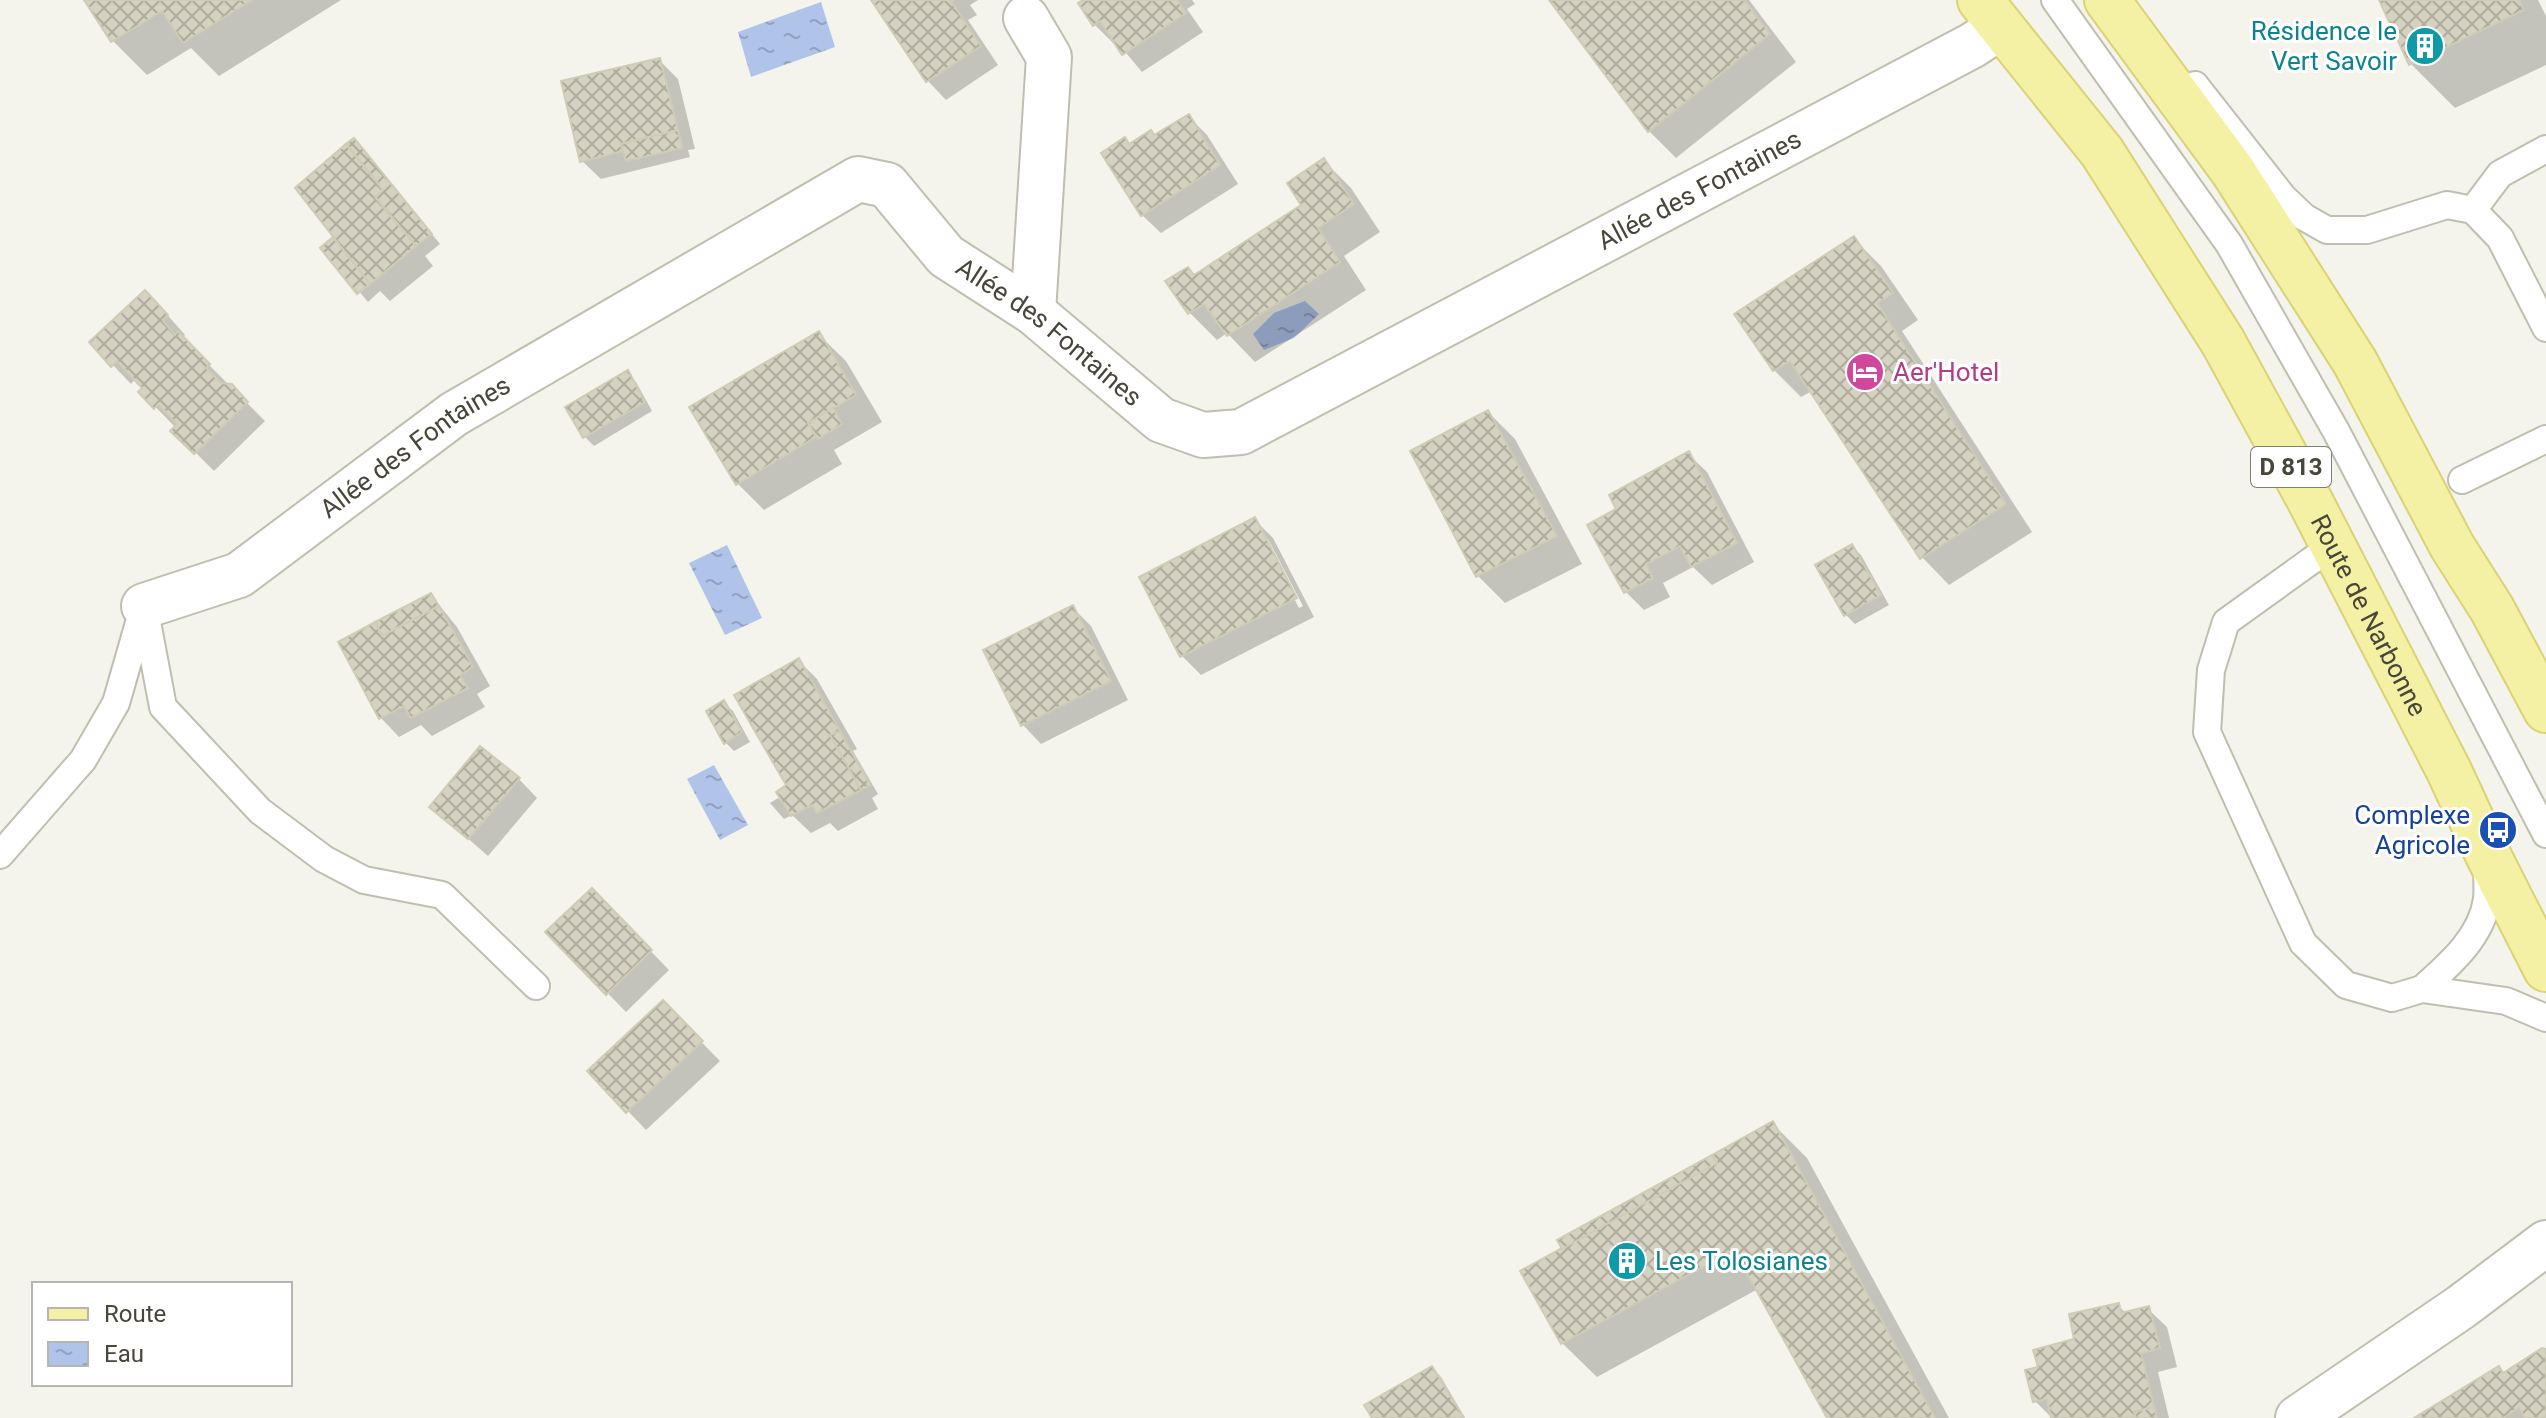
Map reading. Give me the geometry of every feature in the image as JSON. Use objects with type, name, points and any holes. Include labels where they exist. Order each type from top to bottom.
[{"type":"main road","points":[[2107,0],[2233,171],[2355,362],[2452,546],[2492,609],[2546,710]]},
{"type":"main road","name":"Route de Narbonne","points":[[1990,13],[2102,152],[2223,342],[2309,499],[2449,771],[2546,969]]},
{"type":"street","name":"Allée des Fontaines","points":[[144,606],[239,575],[454,414],[858,179],[887,185],[946,256],[1033,312],[1161,420],[1203,435],[1241,432],[1973,45],[1990,13]]},
{"type":"street","points":[[1026,18],[1049,57],[1033,312]]},
{"type":"street","points":[[2298,1418],[2461,1307],[2546,1243]]},
{"type":"lane","points":[[2055,0],[2229,244],[2336,431],[2546,834]]},
{"type":"lane","points":[[2107,0],[2197,86],[2283,197],[2304,217],[2327,230],[2367,230],[2447,205],[2473,210],[2500,238],[2546,328]]},
{"type":"lane","points":[[2473,210],[2500,174],[2546,149]]},
{"type":"lane","points":[[2462,480],[2546,439]]},
{"type":"lane","points":[[2315,558],[2226,622],[2211,670],[2207,732],[2303,943],[2346,985],[2392,998],[2422,989],[2454,961],[2474,933],[2487,901],[2487,853]]},
{"type":"lane","points":[[0,855],[83,760],[116,703],[144,606]]},
{"type":"lane","points":[[144,606],[163,707],[260,811],[324,859],[364,880],[442,895],[536,986]]},
{"type":"lane","points":[[2422,989],[2506,1001],[2546,1018]]},
{"type":"water","points":[[821,2],[835,47],[751,77],[738,32]]},
{"type":"water","points":[[1305,301],[1319,314],[1294,338],[1264,350],[1253,334],[1274,313]]},
{"type":"water","points":[[727,545],[762,618],[725,635],[689,563]]},
{"type":"water","points":[[714,765],[748,825],[720,840],[687,779]]},
{"type":"building","points":[[84,0],[252,0],[183,43],[162,11],[111,42]]},
{"type":"building","points":[[871,0],[954,0],[951,1],[981,46],[926,82]]},
{"type":"building","points":[[1083,0],[1177,0],[1186,13],[1122,55],[1100,21],[1093,26],[1078,3]]},
{"type":"building","points":[[1549,0],[1744,0],[1770,34],[1648,132]]},
{"type":"building","name":"Résidence le Vert Savoir","points":[[2379,0],[2519,0],[2524,10],[2409,65]]},
{"type":"building","points":[[660,58],[678,130],[621,144],[623,151],[580,162],[561,81]]},
{"type":"building","points":[[1189,114],[1220,165],[1141,216],[1101,153],[1125,137],[1129,144],[1151,130],[1154,135]]},
{"type":"building","points":[[678,130],[682,148],[626,161],[621,144]]},
{"type":"building","points":[[354,138],[432,234],[416,246],[375,197],[383,190],[346,144]]},
{"type":"building","points":[[346,144],[383,190],[375,197],[416,246],[370,284],[295,188]]},
{"type":"building","points":[[1324,158],[1354,204],[1318,228],[1340,262],[1227,336],[1204,304],[1188,314],[1165,281],[1188,267],[1194,275],[1301,205],[1287,183]]},
{"type":"building","points":[[1854,236],[1893,293],[1877,303],[2006,504],[1920,559],[1790,361],[1773,371],[1734,314]]},
{"type":"building","points":[[333,237],[370,284],[357,294],[320,248]]},
{"type":"building","points":[[145,290],[168,315],[163,321],[175,335],[178,331],[210,364],[206,368],[221,383],[232,384],[248,402],[194,454],[170,431],[177,424],[158,404],[154,409],[138,392],[142,388],[117,361],[111,367],[89,342]]},
{"type":"building","points":[[819,331],[856,395],[808,423],[816,437],[736,485],[689,407]]},
{"type":"building","points":[[628,370],[645,402],[583,438],[565,407]]},
{"type":"building","points":[[833,408],[842,424],[818,439],[808,423]]},
{"type":"building","points":[[1488,410],[1557,536],[1476,577],[1410,451]]},
{"type":"building","points":[[1689,451],[1737,543],[1691,567],[1680,546],[1646,564],[1653,578],[1624,593],[1587,525],[1616,509],[1609,495]]},
{"type":"building","points":[[1255,517],[1297,598],[1180,657],[1139,577]]},
{"type":"building","points":[[1852,544],[1881,595],[1844,616],[1815,565]]},
{"type":"building","points":[[431,593],[439,606],[382,636],[375,622]]},
{"type":"building","points":[[1073,605],[1111,681],[1021,726],[983,650]]},
{"type":"building","points":[[439,606],[473,667],[460,675],[468,688],[411,718],[404,706],[379,719],[338,642],[375,622],[382,636]]},
{"type":"building","points":[[799,658],[840,731],[830,735],[861,790],[817,813],[812,805],[791,816],[776,792],[786,785],[734,695]]},
{"type":"building","points":[[724,700],[742,732],[724,744],[706,711]]},
{"type":"building","points":[[840,731],[870,785],[861,790],[830,735]]},
{"type":"building","points":[[480,746],[520,778],[468,839],[429,807]]},
{"type":"building","points":[[592,888],[652,950],[606,995],[545,932]]},
{"type":"building","points":[[663,1000],[703,1041],[626,1113],[587,1071]]},
{"type":"building","name":"Les Tolosianes","points":[[1773,1121],[1935,1418],[1827,1418],[1734,1250],[1561,1344],[1520,1271],[1717,1163],[1712,1155]]},
{"type":"building","points":[[1712,1155],[1717,1163],[1562,1249],[1557,1240]]},
{"type":"building","points":[[2119,1303],[2121,1313],[2149,1306],[2160,1348],[2141,1353],[2154,1407],[2134,1412],[2136,1418],[2051,1418],[2047,1399],[2033,1402],[2025,1370],[2038,1367],[2033,1350],[2074,1339],[2069,1314]]},
{"type":"building","points":[[2542,1348],[2546,1349],[2546,1418],[2525,1418],[2519,1408],[2503,1418],[2414,1418],[2499,1366],[2503,1373]]},
{"type":"building","points":[[1432,1366],[1464,1418],[1372,1418],[1364,1405]]},
{"type":"building","points":[[2154,1407],[2157,1418],[2136,1418],[2134,1412]]},
{"type":"place","name":"Résidence le Vert Savoir","points":[[2425,46]]},
{"type":"place","name":"Aer'Hotel","points":[[1865,372]]},
{"type":"place","name":"Complexe Agricole","points":[[2498,830]]},
{"type":"place","name":"Les Tolosianes","points":[[1627,1261]]}]
